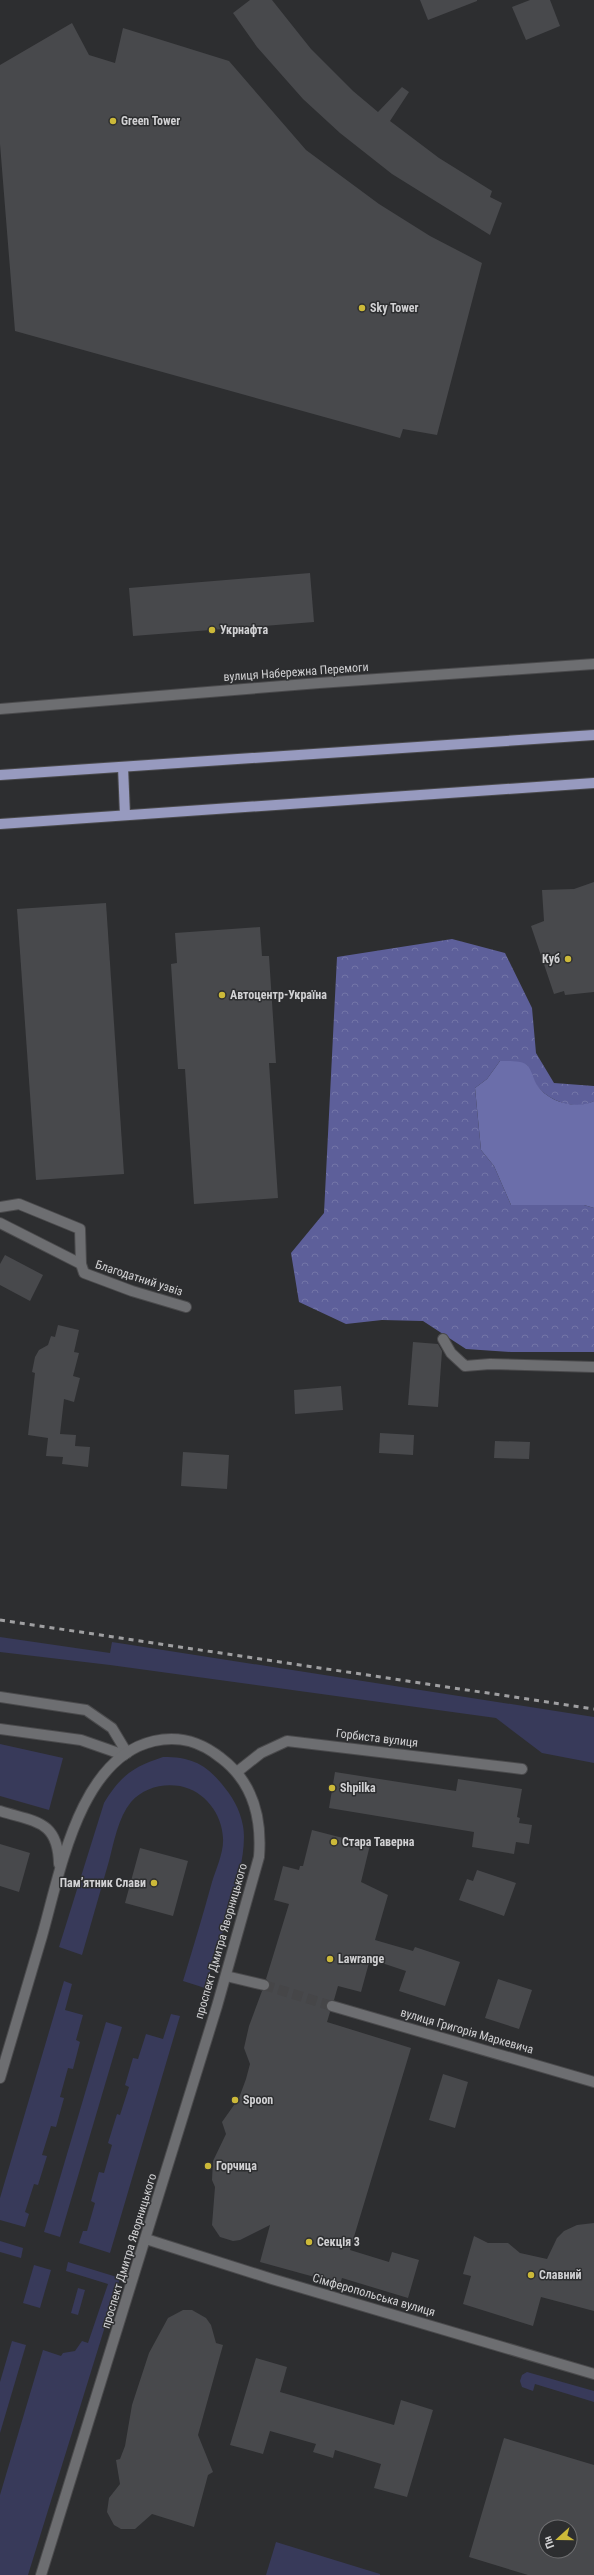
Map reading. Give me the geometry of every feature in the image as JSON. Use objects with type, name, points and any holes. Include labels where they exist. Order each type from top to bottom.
[{"type":"main road","points":[[0,775],[594,734]]},
{"type":"main road","points":[[122,767],[125,815]]},
{"type":"main road","points":[[0,824],[594,783]]},
{"type":"street","name":"вулиця Набережна Перемоги","points":[[0,710],[311,684],[594,664]]},
{"type":"street","points":[[0,1207],[19,1204],[80,1229],[83,1269]]},
{"type":"street","name":"Благодатний узвіз","points":[[0,1222],[83,1269],[132,1291],[186,1307]]},
{"type":"street","points":[[443,1339],[451,1353],[465,1366],[490,1364],[594,1367]]},
{"type":"street","points":[[0,1697],[86,1710],[112,1728],[125,1754]]},
{"type":"street","points":[[0,1729],[81,1740],[125,1754]]},
{"type":"street","name":"проспект Дмитра Яворницького","points":[[0,2078],[71,1836],[97,1781],[125,1754],[137,1747],[161,1739],[192,1740],[209,1749],[237,1772],[249,1792],[258,1812],[261,1835],[259,1857],[226,1976],[41,2575]]},
{"type":"street","name":"Горбиста вулиця","points":[[237,1772],[261,1753],[287,1741],[522,1769]]},
{"type":"street","points":[[0,1811],[47,1827],[55,1836],[59,1848],[60,1872]]},
{"type":"street","points":[[226,1976],[264,1985]]},
{"type":"street","name":"вулиця Григорія Маркевича","points":[[332,2006],[594,2082]]},
{"type":"street","name":"Сімферопольська вулиця","points":[[146,2239],[594,2374]]},
{"type":"shaded area","points":[[500,1061],[525,1063],[530,1069],[537,1085],[548,1096],[555,1100],[563,1103],[579,1105],[594,1101],[594,1208],[584,1205],[511,1205],[494,1166],[481,1150],[475,1088],[487,1079]]},
{"type":"shaded area","points":[[0,1637],[110,1653],[112,1642],[594,1717],[594,1763],[542,1753],[496,1718],[110,1665],[0,1652]]},
{"type":"shaded area","points":[[0,1744],[63,1758],[49,1810],[0,1796]]},
{"type":"shaded area","points":[[163,1757],[189,1760],[196,1762],[209,1770],[229,1793],[238,1808],[243,1826],[244,1842],[242,1861],[237,1883],[205,1988],[183,1981],[221,1855],[223,1843],[222,1829],[216,1812],[204,1798],[189,1789],[180,1786],[166,1785],[153,1788],[141,1793],[131,1802],[123,1815],[117,1830],[82,1955],[59,1947],[104,1803],[116,1785],[129,1773],[144,1764]]},
{"type":"shaded area","points":[[64,1981],[72,1984],[65,2010],[83,2015],[76,2040],[80,2042],[73,2069],[68,2068],[60,2097],[64,2098],[56,2127],[51,2126],[42,2155],[47,2156],[38,2185],[34,2184],[25,2212],[29,2214],[25,2227],[0,2220],[0,2198]]},
{"type":"shaded area","points":[[171,2014],[180,2016],[110,2253],[79,2243],[83,2231],[87,2231],[95,2203],[91,2201],[99,2172],[104,2173],[112,2145],[108,2143],[117,2114],[120,2115],[129,2087],[125,2085],[133,2058],[138,2059],[146,2034],[163,2039]]},
{"type":"shaded area","points":[[106,2022],[122,2027],[60,2237],[44,2232]]},
{"type":"shaded area","points":[[0,2241],[23,2248],[21,2258],[0,2252]]},
{"type":"shaded area","points":[[68,2262],[120,2278],[28,2575],[0,2575],[0,2495],[43,2350],[61,2356],[63,2353],[75,2351],[82,2341],[88,2343],[108,2284],[66,2271]]},
{"type":"shaded area","points":[[34,2265],[51,2270],[40,2308],[23,2303]]},
{"type":"shaded area","points":[[78,2288],[85,2290],[78,2315],[71,2313]]},
{"type":"shaded area","points":[[12,2341],[26,2345],[0,2433],[0,2382]]},
{"type":"shaded area","points":[[527,2372],[594,2391],[594,2402],[535,2384],[533,2391],[522,2387],[520,2381],[522,2375]]},
{"type":"shaded area","points":[[276,2542],[380,2574],[380,2575],[266,2575]]},
{"type":"green space","points":[[452,939],[505,953],[532,1008],[536,1053],[554,1083],[594,1086],[594,1101],[587,1104],[571,1105],[556,1100],[542,1092],[533,1079],[527,1065],[500,1061],[487,1079],[475,1088],[481,1150],[494,1166],[511,1205],[584,1205],[594,1208],[594,1352],[511,1352],[466,1349],[423,1321],[382,1320],[346,1324],[299,1302],[291,1253],[324,1213],[337,957]]},
{"type":"building","points":[[250,0],[272,0],[311,49],[353,91],[378,112],[402,87],[409,92],[390,121],[439,158],[492,191],[490,197],[502,203],[490,235],[392,174],[340,133],[303,99],[257,47],[233,13]]},
{"type":"building","points":[[420,0],[477,0],[477,1],[428,20]]},
{"type":"building","points":[[530,0],[550,0],[560,26],[526,40],[512,7]]},
{"type":"building","points":[[72,23],[89,55],[115,63],[123,28],[229,61],[306,150],[379,204],[430,236],[482,263],[437,435],[403,429],[400,438],[15,331],[0,144],[0,65]]},
{"type":"building","points":[[310,573],[314,622],[133,636],[129,588]]},
{"type":"building","name":"Куб","points":[[594,882],[594,992],[565,995],[564,991],[554,994],[531,926],[544,921],[542,890],[574,889]]},
{"type":"building","points":[[106,903],[124,1174],[36,1180],[17,909]]},
{"type":"building","points":[[260,927],[262,956],[269,956],[276,1063],[269,1063],[278,1198],[194,1204],[185,1069],[178,1069],[171,964],[177,963],[175,933]]},
{"type":"building","points":[[5,1255],[43,1275],[30,1301],[0,1285],[0,1264]]},
{"type":"building","points":[[58,1325],[79,1330],[74,1352],[79,1353],[73,1376],[80,1378],[74,1402],[64,1399],[60,1434],[76,1435],[75,1446],[90,1447],[88,1467],[62,1464],[63,1457],[46,1456],[48,1438],[28,1435],[35,1373],[32,1372],[35,1357],[39,1350],[48,1345],[51,1336],[55,1337]]},
{"type":"building","points":[[413,1342],[438,1344],[442,1351],[438,1407],[408,1405]]},
{"type":"building","points":[[341,1386],[343,1410],[295,1414],[294,1390]]},
{"type":"building","points":[[380,1433],[414,1435],[413,1455],[379,1453]]},
{"type":"building","points":[[495,1441],[530,1442],[529,1459],[494,1458]]},
{"type":"building","points":[[183,1452],[229,1455],[227,1489],[181,1486]]},
{"type":"building","points":[[335,1772],[456,1791],[458,1779],[522,1789],[517,1817],[520,1818],[519,1823],[532,1825],[529,1844],[516,1842],[514,1854],[472,1847],[474,1832],[329,1808]]},
{"type":"building","points":[[312,1830],[370,1845],[361,1882],[388,1895],[375,1940],[413,1951],[415,1947],[460,1962],[445,2006],[399,1991],[406,1971],[370,1959],[361,1992],[338,1986],[334,2000],[328,2001],[326,2005],[330,2012],[327,2022],[411,2048],[350,2250],[389,2262],[392,2252],[419,2260],[408,2298],[342,2278],[340,2284],[260,2262],[270,2225],[240,2240],[233,2241],[220,2237],[212,2225],[215,2187],[212,2180],[213,2161],[226,2134],[222,2122],[239,2098],[246,2079],[250,2064],[244,2048],[249,2026],[262,1991],[266,1991],[270,1987],[270,1983],[266,1979],[289,1904],[274,1900],[283,1866],[299,1870],[300,1866],[303,1866]]},
{"type":"building","points":[[0,1844],[30,1853],[19,1892],[0,1886]]},
{"type":"building","points":[[140,1848],[188,1861],[173,1916],[125,1903]]},
{"type":"building","points":[[477,1870],[516,1883],[504,1916],[459,1900],[467,1879],[473,1881]]},
{"type":"building","points":[[498,1979],[532,1990],[519,2029],[485,2018]]},
{"type":"building","points":[[443,2074],[468,2082],[455,2128],[429,2120]]},
{"type":"building","name":"Славний","points":[[594,2223],[594,2311],[541,2297],[533,2326],[463,2304],[471,2276],[463,2274],[474,2236],[488,2243],[508,2243],[520,2253],[547,2259],[557,2238],[564,2231],[577,2225]]},
{"type":"building","points":[[183,2310],[192,2310],[206,2318],[211,2325],[216,2343],[223,2345],[198,2435],[213,2472],[208,2475],[194,2527],[152,2514],[135,2529],[121,2529],[114,2525],[107,2512],[109,2498],[120,2484],[116,2460],[120,2459],[125,2446],[132,2405],[149,2353],[168,2318]]},
{"type":"building","points":[[256,2358],[287,2367],[280,2392],[394,2425],[401,2400],[433,2410],[407,2497],[374,2488],[381,2464],[335,2450],[333,2458],[313,2452],[316,2444],[270,2431],[263,2454],[230,2445]]},
{"type":"building","points":[[504,2438],[594,2465],[594,2575],[528,2575],[469,2557]]},
{"type":"tunnel","points":[[264,1985],[332,2006]]},
{"type":"railway","points":[[0,1620],[594,1709]]},
{"type":"place","name":"Green Tower","points":[[113,121]]},
{"type":"place","name":"Sky Tower","points":[[362,308]]},
{"type":"place","name":"Укрнафта","points":[[212,630]]},
{"type":"place","name":"Куб","points":[[568,959]]},
{"type":"place","name":"Автоцентр-Україна","points":[[222,995]]},
{"type":"place","name":"Shpilka","points":[[332,1788]]},
{"type":"place","name":"Стара Таверна","points":[[334,1842]]},
{"type":"place","name":"Пам’ятник Слави","points":[[154,1883]]},
{"type":"place","name":"Lawrange","points":[[330,1959]]},
{"type":"place","name":"Spoon","points":[[235,2100]]},
{"type":"place","name":"Горчица","points":[[208,2166]]},
{"type":"place","name":"Секція 3","points":[[309,2242]]},
{"type":"place","name":"Славний","points":[[531,2275]]}]
